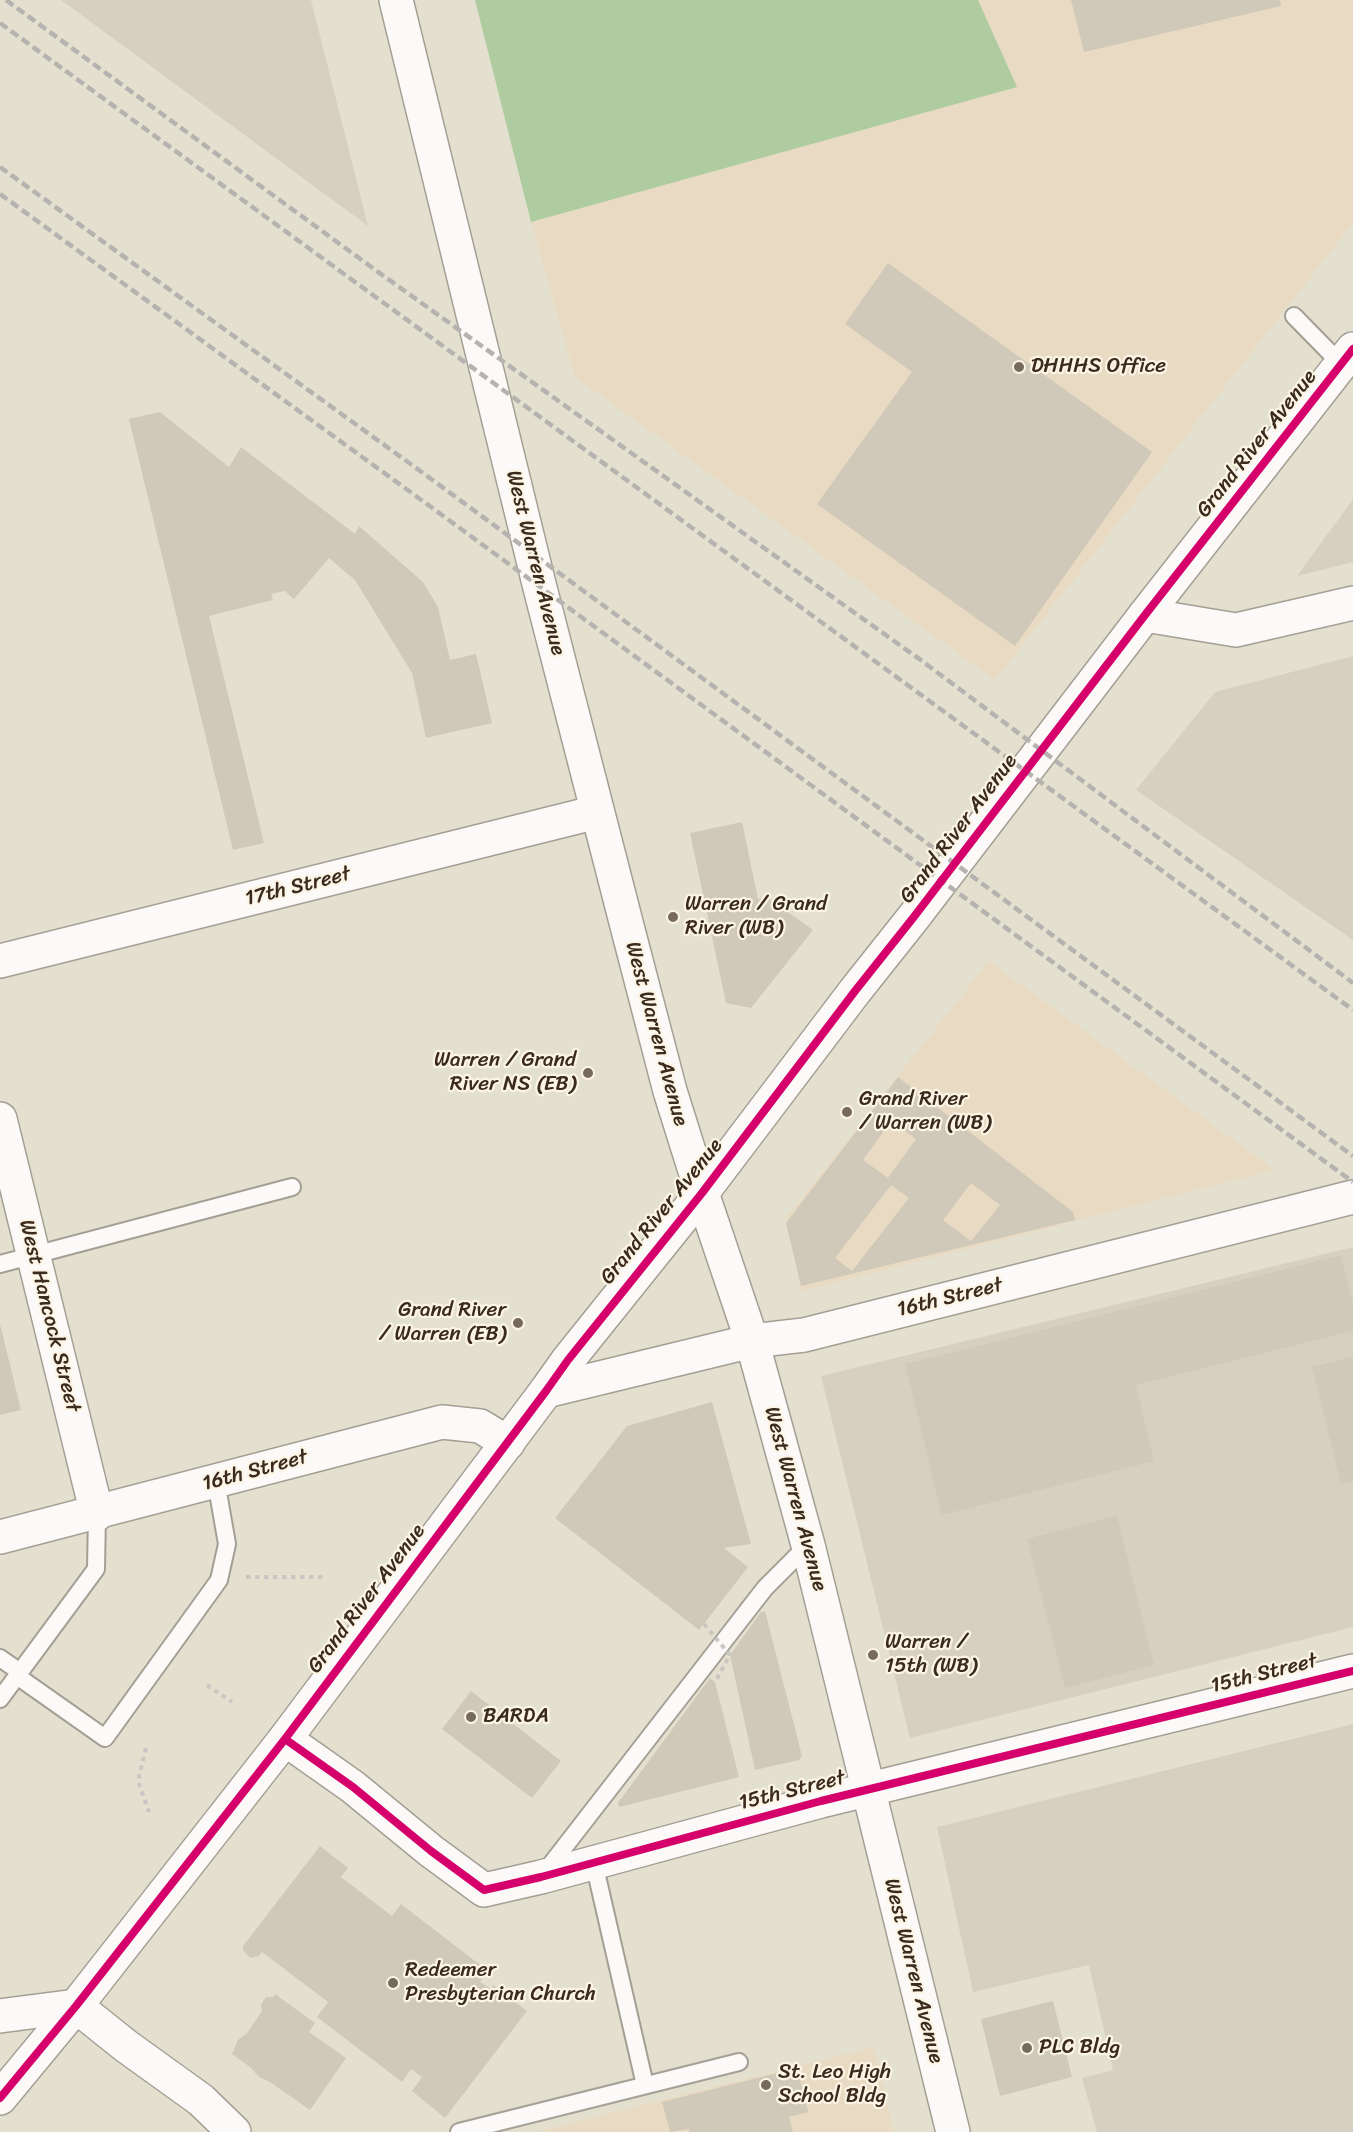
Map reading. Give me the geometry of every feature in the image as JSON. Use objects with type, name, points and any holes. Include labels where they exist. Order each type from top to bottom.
[{"type":"main road","name":"West Warren Avenue","points":[[396,0],[597,812],[670,1091],[752,1341],[808,1545],[953,2132]]},
{"type":"main road","name":"Grand River Avenue","points":[[0,2098],[76,2006],[285,1738],[568,1360],[702,1193],[1145,615],[1347,357]]},
{"type":"main road","points":[[1145,615],[1236,630],[1353,603]]},
{"type":"main road","name":"17th Street","points":[[0,961],[597,812]]},
{"type":"main road","name":"West Hancock Street","points":[[0,1119],[97,1514]]},
{"type":"main road","name":"16th Street","points":[[546,1391],[752,1341],[804,1335],[1353,1197]]},
{"type":"main road","name":"16th Street","points":[[0,1538],[442,1422],[480,1426],[508,1443]]},
{"type":"main road","name":"15th Street","points":[[285,1738],[353,1787],[431,1851],[484,1890],[541,1877],[821,1801],[1353,1671]]},
{"type":"main road","points":[[0,2016],[76,2006],[126,2046],[201,2100],[234,2132]]},
{"type":"lane","points":[[1294,316],[1347,357]]},
{"type":"lane","points":[[0,1264],[292,1187]]},
{"type":"lane","points":[[0,1658],[105,1738],[219,1580],[227,1545],[216,1481]]},
{"type":"lane","points":[[0,1699],[96,1569],[97,1514]]},
{"type":"lane","points":[[541,1877],[765,1588],[808,1545]]},
{"type":"lane","points":[[594,1863],[645,2085]]},
{"type":"lane","points":[[459,2132],[739,2062]]},
{"type":"path","points":[[240,1578],[326,1576]]},
{"type":"path","points":[[704,1624],[730,1655],[715,1682]]},
{"type":"path","points":[[207,1685],[232,1702]]},
{"type":"path","points":[[146,1748],[138,1781],[150,1812]]},
{"type":"shaded area","points":[[61,0],[311,0],[368,226]]},
{"type":"shaded area","points":[[978,0],[1353,0],[1353,223],[995,680],[575,377],[531,222],[1016,87]]},
{"type":"shaded area","points":[[1353,499],[1353,562],[1297,576]]},
{"type":"shaded area","points":[[1353,656],[1353,940],[1136,790],[1215,692]]},
{"type":"shaded area","points":[[989,961],[1275,1170],[802,1291],[785,1219]]},
{"type":"shaded area","points":[[1353,1247],[1353,1627],[910,1738],[821,1376]]},
{"type":"shaded area","points":[[1353,1724],[1353,2132],[1097,2132],[1082,2078],[1113,2070],[1089,1965],[973,1992],[937,1827]]},
{"type":"shaded area","points":[[874,2047],[894,2132],[536,2132]]},
{"type":"green space","points":[[475,0],[978,0],[1017,87],[531,222]]},
{"type":"building","points":[[1071,0],[1280,0],[1281,6],[1084,52]]},
{"type":"building","points":[[888,263],[1152,452],[1015,646],[817,504],[912,372],[845,324]]},
{"type":"building","points":[[160,412],[229,467],[241,447],[355,534],[359,526],[423,582],[438,607],[450,660],[476,654],[492,723],[426,738],[412,673],[355,580],[329,558],[294,599],[285,591],[271,594],[273,600],[209,616],[264,843],[233,850],[129,419]]},
{"type":"building","points":[[742,822],[758,899],[767,897],[813,930],[751,1008],[726,1003],[690,833]]},
{"type":"building","points":[[898,1077],[1073,1212],[1075,1220],[801,1286],[786,1223]],"holes":[[[891,1121],[916,1139],[888,1178],[863,1160]],[[971,1183],[1000,1205],[971,1241],[943,1220]],[[891,1185],[909,1198],[852,1271],[835,1258]]]},
{"type":"building","points":[[1341,1255],[1353,1304],[1353,1331],[1136,1385],[1154,1461],[942,1515],[905,1364]]},
{"type":"building","points":[[0,1324],[21,1410],[0,1415]]},
{"type":"building","points":[[1353,1357],[1353,1481],[1341,1484],[1312,1367]]},
{"type":"building","points":[[712,1402],[751,1544],[724,1548],[748,1567],[699,1630],[555,1518],[627,1426]]},
{"type":"building","points":[[1117,1516],[1154,1665],[1065,1688],[1027,1539]]},
{"type":"building","points":[[765,1611],[802,1756],[799,1760],[755,1770],[730,1655],[761,1612]]},
{"type":"building","points":[[710,1678],[715,1682],[739,1777],[619,1807],[618,1803]]},
{"type":"building","points":[[471,1691],[561,1761],[532,1798],[442,1729]]},
{"type":"building","name":"Redeemer Presbyterian Church","points":[[320,1846],[348,1868],[341,1877],[392,1916],[401,1904],[488,1971],[480,1982],[491,1989],[493,1985],[527,2011],[445,2118],[412,2091],[422,2077],[411,2069],[402,2082],[317,2017],[328,2002],[262,1952],[259,1956],[250,1958],[243,1950],[243,1946]]},
{"type":"building","points":[[275,1994],[315,2023],[309,2032],[346,2058],[310,2110],[259,2077],[232,2054],[238,2040],[247,2033],[262,2011],[261,2005],[266,1997],[273,1997]]},
{"type":"building","name":"PLC Bldg","points":[[1053,2001],[1072,2077],[1000,2096],[981,2019]]},
{"type":"building","name":"St. Leo High School Bldg","points":[[797,2068],[808,2112],[789,2117],[793,2132],[689,2132],[689,2129],[670,2132],[662,2102]]},
{"type":"railway","points":[[6,0],[374,269],[922,661],[1353,983]]},
{"type":"railway","points":[[0,23],[1353,1010]]},
{"type":"railway","points":[[0,167],[423,473],[1353,1156]]},
{"type":"railway","points":[[0,194],[1353,1182]]},
{"type":"cycle path","points":[[0,2098],[76,2006],[285,1739],[568,1360],[702,1193],[1145,615],[1353,349]]},
{"type":"cycle path","points":[[285,1739],[353,1787],[431,1851],[484,1890],[541,1877],[821,1801],[1353,1671]]},
{"type":"place","name":"DHHHS Office","points":[[1019,367]]},
{"type":"place","name":"Warren / Grand River (WB)","points":[[673,917]]},
{"type":"place","name":"Warren / Grand River NS (EB)","points":[[588,1073]]},
{"type":"place","name":"Grand River / Warren (WB)","points":[[847,1112]]},
{"type":"place","name":"Grand River / Warren (EB)","points":[[518,1323]]},
{"type":"place","name":"Warren / 15th (WB)","points":[[873,1655]]},
{"type":"place","name":"BARDA","points":[[471,1717]]},
{"type":"place","name":"Redeemer Presbyterian Church","points":[[393,1983]]},
{"type":"place","name":"PLC Bldg","points":[[1027,2048]]},
{"type":"place","name":"St. Leo High School Bldg","points":[[766,2085]]}]
